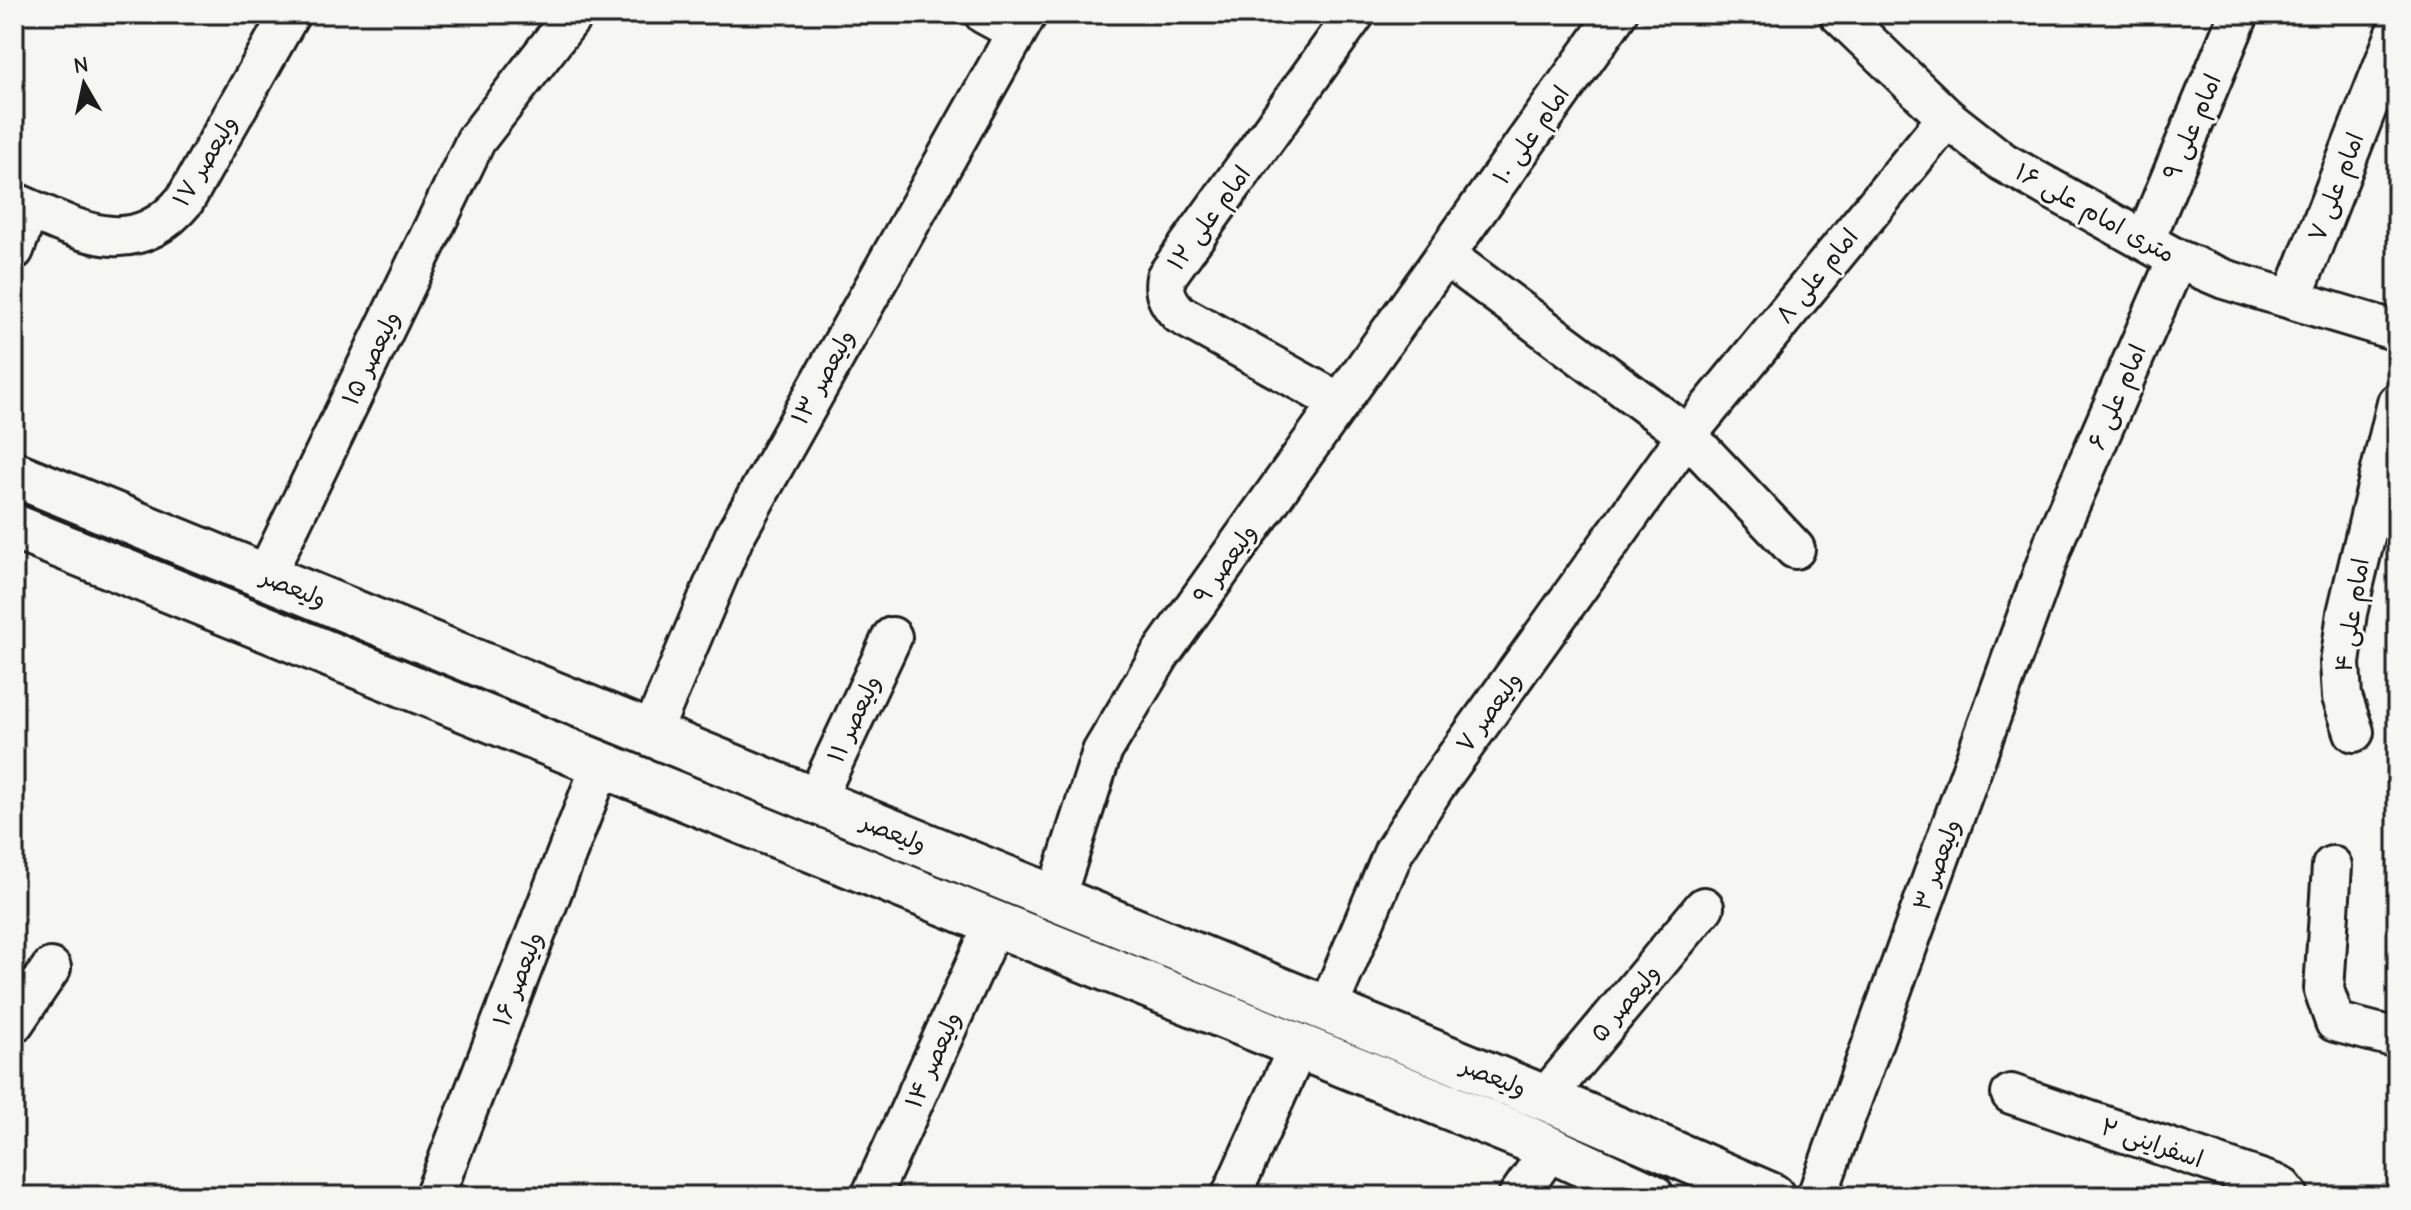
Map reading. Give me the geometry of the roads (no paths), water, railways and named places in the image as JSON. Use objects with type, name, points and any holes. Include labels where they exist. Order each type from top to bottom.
[{"type":"main road","name":"ولیعصر","points":[[14,474],[1545,1098],[1772,1196]]},
{"type":"main road","name":"ولیعصر","points":[[14,527],[1538,1144],[1629,1191]]},
{"type":"main road","points":[[1538,1144],[1545,1098]]},
{"type":"street","name":"ولیعصر ۱۷","points":[[14,250],[21,206],[80,230],[116,238],[145,233],[169,219],[185,200],[290,14]]},
{"type":"street","name":"ولیعصر ۱۵","points":[[265,577],[476,140],[574,14]]},
{"type":"street","points":[[984,14],[1022,23]]},
{"type":"street","name":"امام علی ۱۲","points":[[1340,403],[1179,314],[1169,303],[1164,288],[1166,277],[1355,14]]},
{"type":"street","name":"امام علی ۱۰","points":[[1445,255],[1617,14]]},
{"type":"street","name":"۱۶ متری امام علی","points":[[1839,14],[1947,118],[2003,162],[2161,250],[2224,279],[2397,331]]},
{"type":"street","name":"امام علی ۹","points":[[2161,250],[2239,14]]},
{"type":"street","name":"ولیعصر ۱۳","points":[[651,734],[734,537],[1022,23]]},
{"type":"street","name":"امام علی ۷","points":[[2292,299],[2397,31]]},
{"type":"street","name":"امام علی ۸","points":[[1687,435],[1947,118]]},
{"type":"street","name":"امام علی ۶","points":[[2057,534],[2161,250]]},
{"type":"street","points":[[1445,255],[1687,435],[1795,549]]},
{"type":"street","name":"ولیعصر ۹","points":[[1055,899],[1102,752],[1160,655],[1445,255]]},
{"type":"street","name":"امام علی ۴","points":[[2354,732],[2342,697],[2340,663],[2347,613],[2397,403]]},
{"type":"street","name":"ولیعصر ۷","points":[[1327,1010],[1402,839],[1434,788],[1687,435]]},
{"type":"street","name":"ولیعصر ۳","points":[[1817,1196],[2057,534]]},
{"type":"street","name":"ولیعصر ۱۱","points":[[815,801],[892,637]]},
{"type":"street","name":"ولیعصر ۱۶","points":[[435,1194],[601,765]]},
{"type":"street","points":[[2332,866],[2324,990],[2328,1009],[2335,1022],[2397,1038]]},
{"type":"street","name":"ولیعصر ۵","points":[[1545,1098],[1704,907]]},
{"type":"street","name":"ولیعصر ۱۴","points":[[871,1196],[994,924]]},
{"type":"street","points":[[15,1018],[51,968]]},
{"type":"street","points":[[1231,1196],[1298,1047]]},
{"type":"street","name":"اسفراینی ۲","points":[[2011,1094],[2281,1186],[2289,1196]]},
{"type":"street","points":[[1518,1196],[1538,1144]]}]
